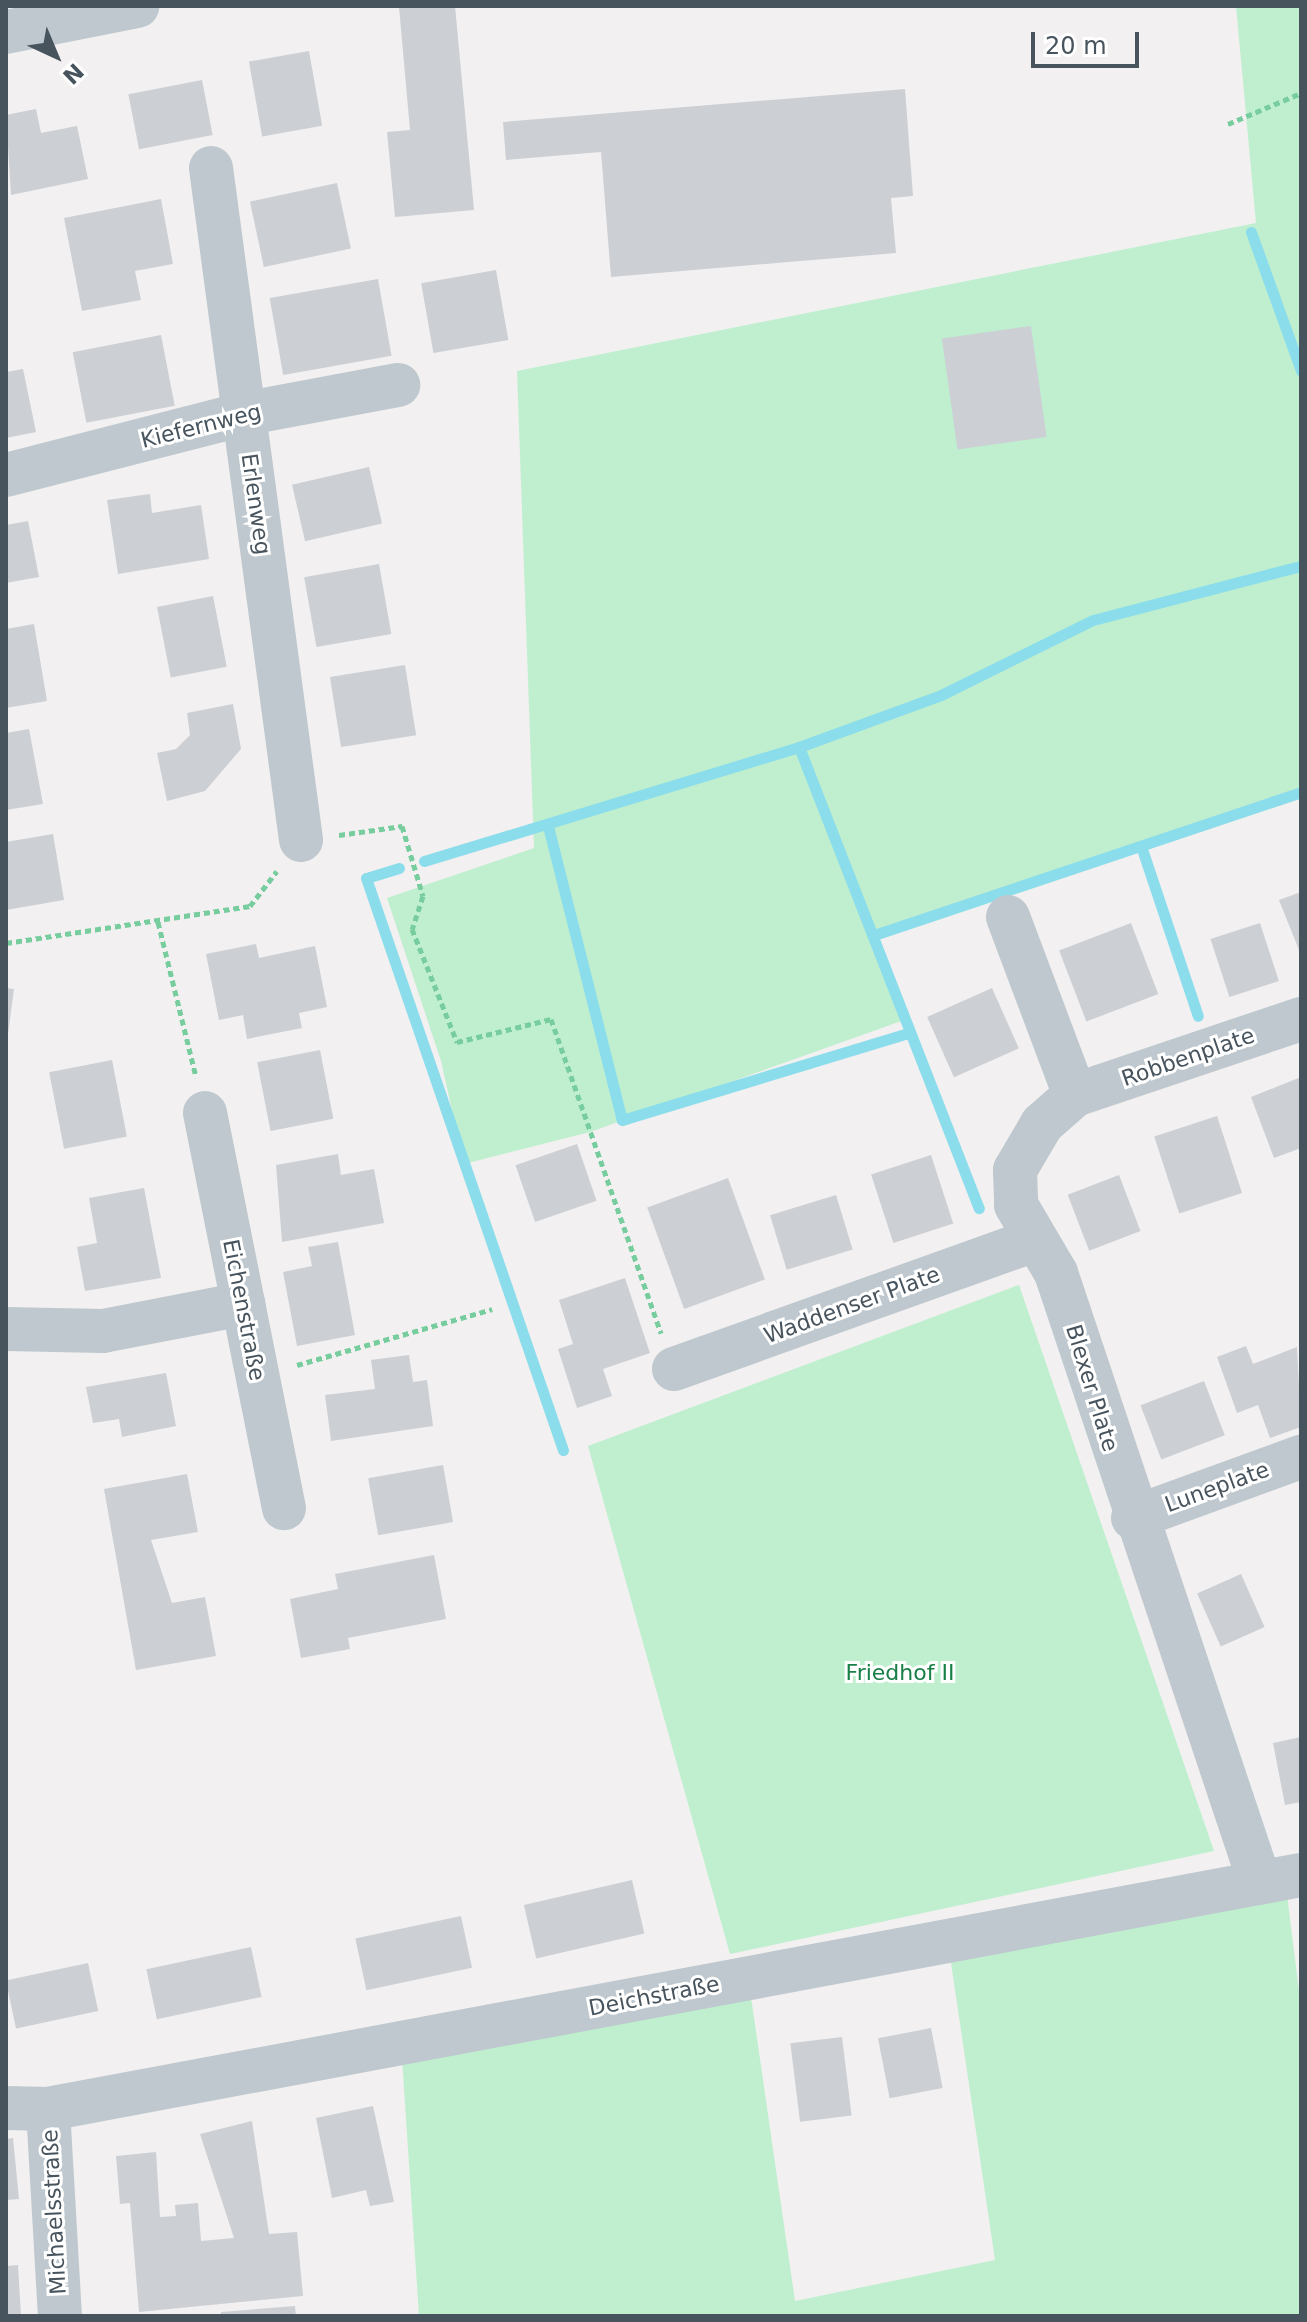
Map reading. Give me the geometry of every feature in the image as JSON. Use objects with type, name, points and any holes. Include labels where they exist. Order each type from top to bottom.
[{"type":"street","points":[[6,32],[137,6]]},
{"type":"street","name":"Erlenweg","points":[[211,168],[301,840]]},
{"type":"street","name":"Kiefernweg","points":[[6,475],[243,414],[398,385]]},
{"type":"street","points":[[1008,917],[1075,1095]]},
{"type":"street","name":"Robbenplate","points":[[1075,1095],[1301,1019]]},
{"type":"street","name":"Blexer Plate","points":[[1075,1095],[1042,1124],[1015,1170],[1016,1205],[1031,1241],[1056,1273],[1133,1518],[1281,1879]]},
{"type":"street","name":"Eichenstraße","points":[[205,1113],[284,1508]]},
{"type":"street","name":"Waddenser Plate","points":[[674,1369],[1031,1241]]},
{"type":"street","points":[[6,1329],[103,1331],[243,1304]]},
{"type":"street","name":"Luneplate","points":[[1133,1518],[1301,1457]]},
{"type":"street","name":"Deichstraße","points":[[27,2108],[1281,1879]]},
{"type":"street","name":"Michaelsstraße","points":[[27,2108],[60,2316]]},
{"type":"path","points":[[1228,124],[1301,93]]},
{"type":"path","points":[[6,943],[250,906],[301,840],[402,826],[423,896],[412,929],[457,1042],[551,1019],[674,1369]]},
{"type":"path","points":[[158,922],[205,1113]]},
{"type":"path","points":[[258,1376],[492,1309]]},
{"type":"green space","points":[[1236,6],[1301,6],[1301,792],[875,935],[907,1019],[590,1132],[464,1164],[441,1061],[387,898],[534,848],[517,371],[1256,223]]},
{"type":"green space","name":"Friedhof II","points":[[1019,1285],[1214,1851],[730,1954],[588,1446]]},
{"type":"green space","points":[[1287,1895],[1301,2007],[1301,2316],[419,2316],[402,2058],[750,1990],[795,2301],[995,2260],[950,1956]]},
{"type":"building","points":[[455,6],[474,210],[395,217],[387,132],[410,130],[399,7]]},
{"type":"building","points":[[309,51],[322,126],[262,136],[249,62]]},
{"type":"building","points":[[202,80],[213,135],[139,149],[128,94]]},
{"type":"building","points":[[905,89],[913,196],[891,198],[896,253],[611,277],[601,152],[506,160],[503,122]]},
{"type":"building","points":[[36,109],[41,133],[77,126],[88,179],[11,195],[6,115]]},
{"type":"building","points":[[337,183],[351,249],[264,267],[250,202]]},
{"type":"building","points":[[161,199],[173,264],[135,271],[141,300],[82,311],[64,218]]},
{"type":"building","points":[[496,270],[508,340],[433,353],[421,283]]},
{"type":"building","points":[[378,279],[392,356],[283,375],[270,298]]},
{"type":"building","points":[[1031,326],[1047,437],[957,449],[942,339]]},
{"type":"building","points":[[161,335],[175,406],[86,423],[73,352]]},
{"type":"building","points":[[23,369],[36,432],[6,438],[6,372]]},
{"type":"building","points":[[369,467],[382,524],[305,541],[292,485]]},
{"type":"building","points":[[150,494],[152,513],[201,505],[209,559],[118,574],[107,500]]},
{"type":"building","points":[[28,521],[39,577],[6,583],[6,525]]},
{"type":"building","points":[[379,564],[391,634],[316,647],[304,577]]},
{"type":"building","points":[[213,596],[227,667],[171,678],[157,607]]},
{"type":"building","points":[[34,624],[47,701],[6,708],[6,629]]},
{"type":"building","points":[[405,665],[416,735],[341,747],[330,677]]},
{"type":"building","points":[[233,704],[241,749],[205,791],[167,801],[157,753],[176,749],[190,735],[187,713]]},
{"type":"building","points":[[29,729],[43,804],[6,810],[6,733]]},
{"type":"building","points":[[53,834],[64,900],[6,910],[6,842]]},
{"type":"building","points":[[1301,892],[1301,955],[1279,900]]},
{"type":"building","points":[[1131,923],[1158,994],[1086,1022],[1059,951]]},
{"type":"building","points":[[1260,923],[1279,981],[1229,997],[1211,939]]},
{"type":"building","points":[[256,944],[259,958],[315,946],[327,1007],[299,1013],[302,1028],[247,1039],[243,1015],[219,1020],[206,954]]},
{"type":"building","points":[[6,988],[14,989],[8,1034],[6,1034]]},
{"type":"building","points":[[992,988],[1019,1048],[954,1077],[927,1017]]},
{"type":"building","points":[[320,1050],[333,1119],[271,1131],[257,1062]]},
{"type":"building","points":[[112,1060],[127,1137],[64,1149],[49,1072]]},
{"type":"building","points":[[1301,1077],[1301,1148],[1274,1158],[1251,1097]]},
{"type":"building","points":[[1217,1116],[1242,1193],[1179,1213],[1154,1136]]},
{"type":"building","points":[[577,1144],[597,1201],[535,1222],[516,1165]]},
{"type":"building","points":[[338,1154],[341,1175],[374,1169],[384,1223],[282,1242],[276,1165]]},
{"type":"building","points":[[931,1155],[953,1223],[893,1243],[871,1174]]},
{"type":"building","points":[[1119,1175],[1141,1231],[1089,1251],[1068,1195]]},
{"type":"building","points":[[728,1178],[765,1279],[684,1309],[647,1207]]},
{"type":"building","points":[[144,1188],[161,1278],[85,1291],[77,1247],[97,1243],[89,1198]]},
{"type":"building","points":[[836,1195],[853,1250],[787,1270],[770,1215]]},
{"type":"building","points":[[338,1242],[355,1335],[297,1346],[283,1272],[312,1266],[308,1247]]},
{"type":"building","points":[[625,1278],[650,1353],[603,1369],[612,1396],[577,1408],[558,1349],[573,1344],[559,1300]]},
{"type":"building","points":[[1246,1346],[1253,1364],[1297,1347],[1301,1427],[1270,1438],[1258,1405],[1237,1413],[1217,1357]]},
{"type":"building","points":[[409,1355],[413,1382],[427,1380],[433,1426],[331,1441],[325,1395],[375,1389],[371,1360]]},
{"type":"building","points":[[166,1373],[176,1426],[122,1437],[119,1419],[93,1423],[86,1387]]},
{"type":"building","points":[[1204,1381],[1225,1435],[1161,1460],[1141,1405]]},
{"type":"building","points":[[443,1465],[453,1522],[378,1535],[368,1478]]},
{"type":"building","points":[[187,1474],[198,1532],[151,1540],[172,1603],[205,1597],[216,1656],[136,1670],[104,1489]]},
{"type":"building","points":[[434,1555],[446,1619],[348,1638],[350,1649],[301,1658],[290,1599],[338,1589],[335,1574]]},
{"type":"building","points":[[1241,1574],[1265,1627],[1221,1647],[1197,1594]]},
{"type":"building","points":[[1301,1737],[1301,1802],[1285,1805],[1273,1743]]},
{"type":"building","points":[[632,1880],[644,1934],[536,1959],[524,1905]]},
{"type":"building","points":[[461,1916],[472,1968],[366,1990],[355,1938]]},
{"type":"building","points":[[251,1947],[262,1997],[157,2019],[146,1969]]},
{"type":"building","points":[[88,1963],[98,2011],[16,2028],[6,1980]]},
{"type":"building","points":[[931,2028],[943,2088],[890,2098],[878,2038]]},
{"type":"building","points":[[842,2037],[852,2115],[800,2122],[790,2043]]},
{"type":"building","points":[[373,2106],[394,2202],[370,2206],[366,2190],[332,2198],[316,2118]]},
{"type":"building","points":[[252,2121],[269,2234],[297,2232],[303,2296],[139,2312],[130,2203],[120,2204],[116,2156],[156,2152],[160,2217],[176,2216],[175,2205],[198,2203],[201,2241],[234,2238],[200,2134]]},
{"type":"building","points":[[13,2138],[19,2199],[6,2200],[6,2139]]},
{"type":"building","points":[[18,2265],[21,2316],[6,2316],[6,2266]]},
{"type":"building","points":[[295,2306],[296,2316],[221,2316],[221,2312]]},
{"type":"waterway","points":[[1251,232],[1301,371]]},
{"type":"waterway","points":[[424,861],[799,747],[941,695],[1093,620],[1301,566]]},
{"type":"waterway","points":[[799,747],[979,1208]]},
{"type":"waterway","points":[[874,935],[1301,792]]},
{"type":"waterway","points":[[548,826],[622,1120],[909,1033]]},
{"type":"waterway","points":[[1141,846],[1198,1016]]},
{"type":"waterway","points":[[399,868],[366,878],[563,1450]]}]
